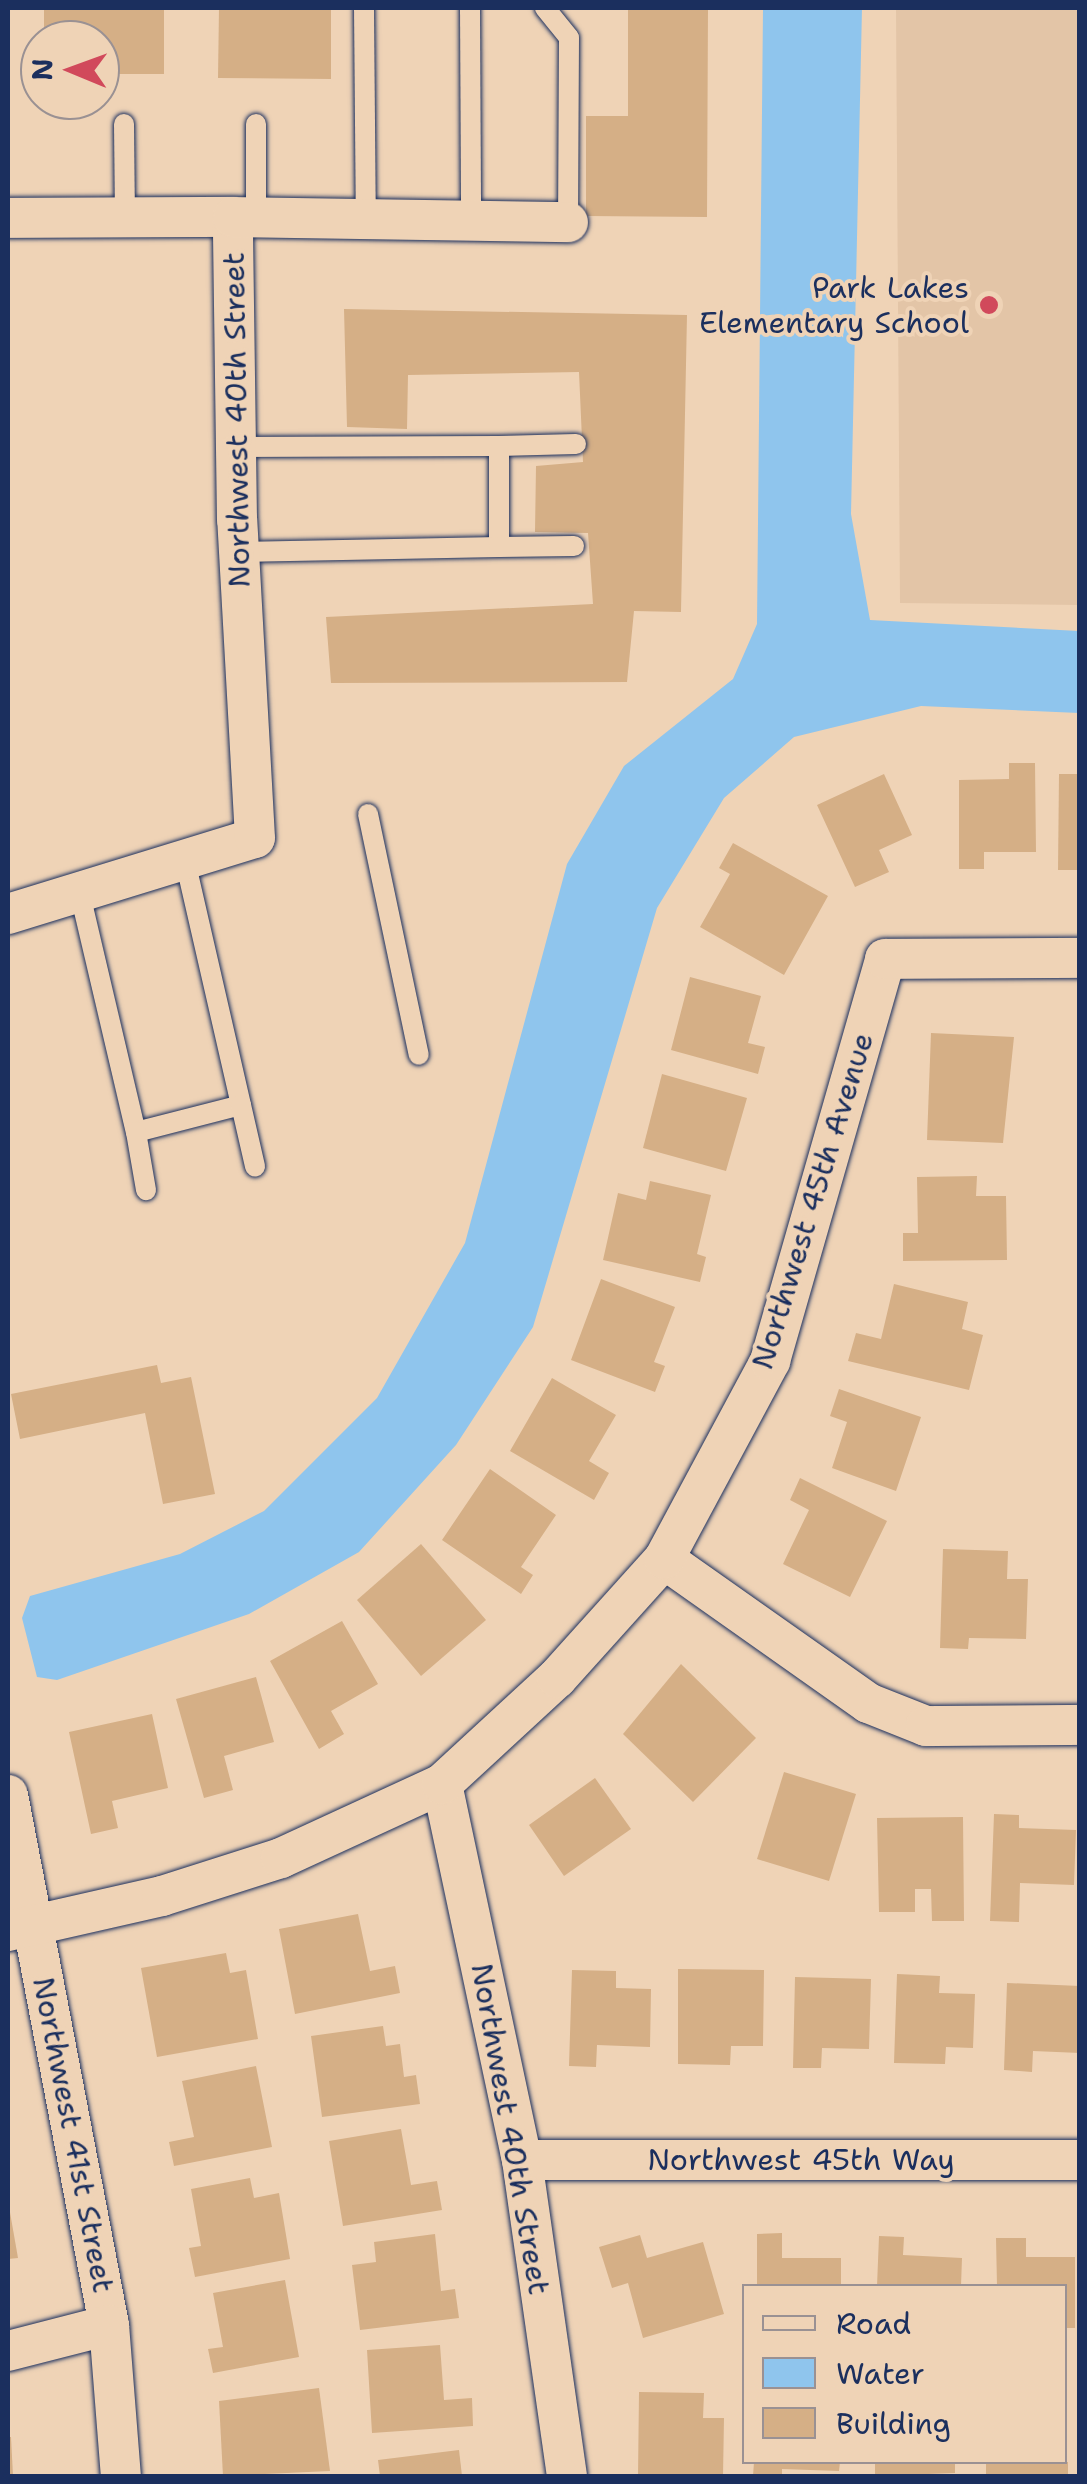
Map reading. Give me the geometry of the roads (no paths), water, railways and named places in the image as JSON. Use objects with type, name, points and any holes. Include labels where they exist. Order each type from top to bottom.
[{"type":"street","name":"Northwest 40th Street","points":[[186,864],[255,838],[235,446],[245,217],[568,222]]},
{"type":"street","points":[[8,218],[245,217]]},
{"type":"street","points":[[8,914],[186,864]]},
{"type":"street","name":"Northwest 45th Avenue","points":[[20,1928],[162,1896],[281,1858],[442,1784],[556,1678],[664,1559],[770,1362],[886,960],[1080,958]]},
{"type":"street","points":[[664,1559],[868,1704],[926,1726],[1080,1724]]},
{"type":"street","name":"Northwest 40th Street","points":[[442,1784],[522,2160],[567,2476]]},
{"type":"street","name":"Northwest 41st Street","points":[[8,1795],[20,1928],[108,2325],[121,2476]]},
{"type":"street","name":"Northwest 45th Way","points":[[522,2160],[1080,2160]]},
{"type":"street","points":[[8,2351],[108,2325]]},
{"type":"lane","points":[[364,8],[366,220]]},
{"type":"lane","points":[[470,8],[471,221]]},
{"type":"lane","points":[[546,8],[569,38],[568,222]]},
{"type":"lane","points":[[124,124],[125,217]]},
{"type":"lane","points":[[245,217],[256,124]]},
{"type":"lane","points":[[235,446],[576,444]]},
{"type":"lane","points":[[499,547],[500,446]]},
{"type":"lane","points":[[238,552],[574,546]]},
{"type":"lane","points":[[368,814],[420,1055]]},
{"type":"lane","points":[[186,864],[255,1166]]},
{"type":"lane","points":[[80,894],[146,1190]]},
{"type":"lane","points":[[136,1132],[241,1105]]},
{"type":"water","points":[[763,8],[862,8],[851,514],[870,620],[1079,631],[1079,713],[921,706],[794,737],[724,798],[657,908],[533,1327],[456,1445],[359,1552],[249,1614],[57,1680],[37,1677],[22,1618],[30,1596],[180,1554],[264,1511],[377,1398],[465,1243],[567,864],[624,766],[733,679],[757,624]]},
{"type":"place","name":"Park Lakes Elementary School","points":[[989,305]]}]
